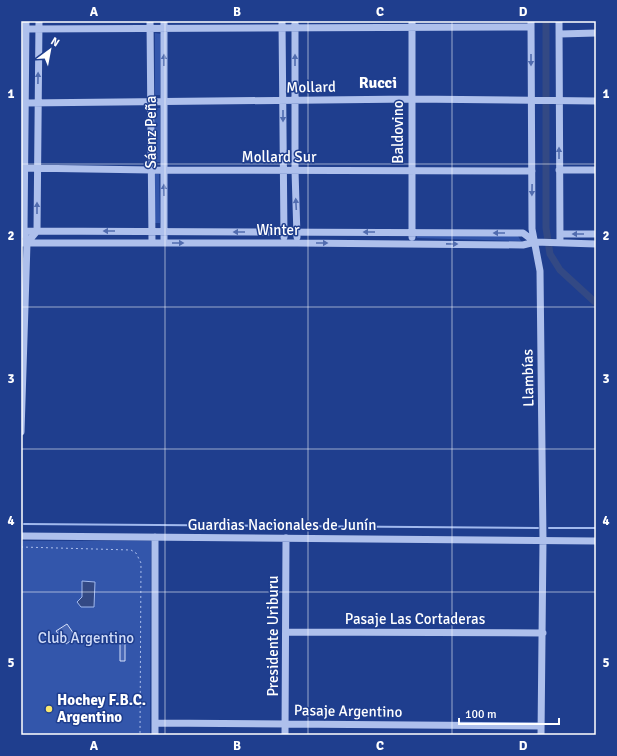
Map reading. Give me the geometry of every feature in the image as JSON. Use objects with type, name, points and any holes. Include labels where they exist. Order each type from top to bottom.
[{"type":"street","points":[[21,432],[26,21]]},
{"type":"street","points":[[24,243],[37,231],[39,21]]},
{"type":"street","name":"Sáenz Peña","points":[[150,21],[150,170],[153,231],[152,242]]},
{"type":"street","name":"Sáenz Peña","points":[[164,21],[164,242]]},
{"type":"street","points":[[559,21],[559,243]]},
{"type":"street","name":"Baldovino","points":[[412,24],[412,244]]},
{"type":"street","points":[[27,30],[164,29],[282,25],[531,24]]},
{"type":"street","name":"Llambías","points":[[531,24],[532,229],[538,242],[540,271],[543,540],[541,735]]},
{"type":"street","points":[[282,25],[284,243]]},
{"type":"street","points":[[295,25],[294,170],[298,232],[297,243]]},
{"type":"street","points":[[560,34],[596,33]]},
{"type":"street","name":"Mollard","points":[[26,103],[412,99],[596,101]]},
{"type":"street","name":"Mollard Sur","points":[[25,168],[150,170],[532,171]]},
{"type":"street","points":[[559,170],[596,170]]},
{"type":"street","name":"Winter","points":[[24,231],[522,233],[538,242]]},
{"type":"street","points":[[560,234],[596,234]]},
{"type":"street","name":"Winter","points":[[24,243],[164,242],[523,245],[538,242],[596,244]]},
{"type":"street","name":"Guardias Nacionales de Junín","points":[[21,536],[596,541]]},
{"type":"street","points":[[155,537],[155,735]]},
{"type":"street","name":"Presidente Uriburu","points":[[286,538],[286,735]]},
{"type":"street","name":"Pasaje Las Cortaderas","points":[[286,632],[543,633]]},
{"type":"street","name":"Pasaje Argentino","points":[[155,723],[541,726]]},
{"type":"path","points":[[21,548],[131,550],[140,557],[140,735]]},
{"type":"path","points":[[21,615],[21,620]]},
{"type":"green space","points":[[155,33],[161,34],[160,95],[155,95]]},
{"type":"green space","points":[[155,108],[160,108],[160,162],[154,162]]},
{"type":"green space","points":[[155,174],[159,174],[160,223],[155,223]]},
{"type":"green space","points":[[417,233],[518,236],[521,241],[417,238]]},
{"type":"green space","name":"Club Argentino","points":[[21,541],[151,541],[150,735],[21,735]]},
{"type":"shaded area","points":[[82,581],[95,582],[94,607],[81,607],[77,602],[82,597]]},
{"type":"building","points":[[67,624],[76,637],[66,644],[56,631]]},
{"type":"building","points":[[120,642],[125,642],[125,661],[120,661]]},
{"type":"waterway","points":[[546,21],[546,228],[550,254],[560,270],[596,303]]},
{"type":"waterway","points":[[24,524],[538,528]]},
{"type":"waterway","points":[[549,528],[596,528]]},
{"type":"place","name":"Hochey F.B.C. Argentino","points":[[49,709]]},
{"type":"district","name":"Rucci","points":[[378,82]]}]
